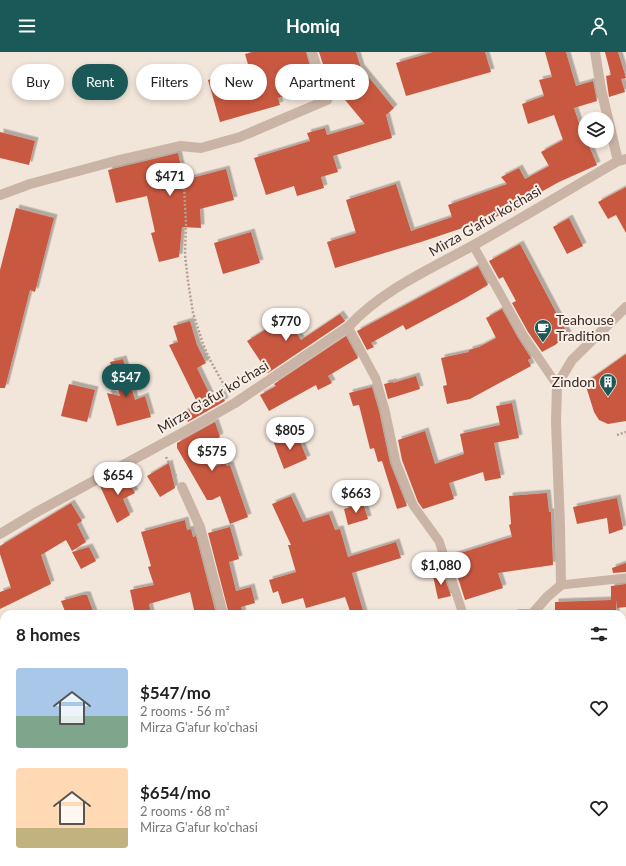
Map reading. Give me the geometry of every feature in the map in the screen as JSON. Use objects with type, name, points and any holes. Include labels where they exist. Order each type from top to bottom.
[{"type":"street","points":[[0,195],[38,182],[118,160],[180,146],[202,148],[240,137],[327,100],[312,52]]},
{"type":"street","name":"Mirza G'afur ko'chasi","points":[[0,534],[35,513],[235,403],[348,327],[359,315],[401,284],[474,245],[622,160],[601,89],[595,52]]},
{"type":"street","points":[[536,610],[547,597],[561,585],[556,422],[557,385],[572,360],[626,307]]},
{"type":"street","points":[[182,487],[200,527],[223,610]]},
{"type":"lane","points":[[474,245],[523,335],[557,385]]},
{"type":"lane","points":[[348,327],[376,379],[385,410],[396,462],[413,505],[438,541],[462,610]]},
{"type":"lane","points":[[561,585],[626,578]]},
{"type":"path","points":[[180,146],[183,166],[186,223],[185,255],[193,313],[210,360],[235,403]]},
{"type":"path","points":[[617,435],[626,432]]},
{"type":"path","points":[[160,445],[182,487]]},
{"type":"building","points":[[253,52],[306,52],[309,64],[275,64],[275,100],[279,100],[280,105],[220,122],[214,100],[267,100],[267,64],[248,64],[245,54]]},
{"type":"building","points":[[319,52],[356,52],[360,64],[323,64]]},
{"type":"building","points":[[433,52],[485,52],[491,72],[406,96],[396,63]]},
{"type":"building","points":[[545,52],[566,52],[576,86],[593,81],[597,101],[574,108],[578,120],[578,148],[590,148],[597,165],[559,182],[514,207],[516,210],[421,242],[335,268],[327,242],[356,233],[346,200],[396,184],[411,231],[452,217],[448,205],[507,184],[501,177],[519,168],[525,179],[549,166],[541,152],[563,140],[554,115],[528,124],[522,104],[544,96],[539,80],[552,77]]},
{"type":"building","points":[[605,52],[618,52],[626,78],[621,79],[625,92],[609,97],[606,76],[611,75]]},
{"type":"building","points":[[369,78],[394,108],[386,115],[392,138],[333,156],[338,172],[321,177],[324,188],[297,196],[294,186],[266,195],[254,158],[310,141],[307,133],[325,128],[327,135],[365,124],[345,100],[369,100]]},
{"type":"building","points":[[0,132],[35,141],[29,165],[0,158]]},
{"type":"building","points":[[178,153],[184,180],[226,169],[234,200],[200,209],[201,228],[182,227],[179,257],[159,262],[151,233],[155,232],[147,196],[116,203],[108,170]]},
{"type":"building","points":[[626,187],[626,233],[616,215],[608,219],[598,202]]},
{"type":"building","points":[[16,208],[54,218],[35,292],[30,290],[5,388],[0,388],[0,270]]},
{"type":"building","points":[[569,218],[583,246],[567,254],[553,227]]},
{"type":"building","points":[[251,232],[260,263],[223,274],[214,243]]},
{"type":"building","points":[[520,244],[568,335],[555,345],[542,352],[528,332],[512,303],[516,301],[503,277],[499,279],[489,261]]},
{"type":"building","points":[[478,266],[488,285],[406,330],[403,325],[371,343],[374,347],[367,350],[357,331]]},
{"type":"building","points":[[502,309],[531,358],[528,360],[531,366],[470,399],[447,404],[443,386],[447,385],[441,358],[469,352],[469,350],[479,347],[496,338],[486,318]]},
{"type":"building","points":[[340,314],[345,321],[344,322],[268,373],[247,341],[286,317],[301,340]]},
{"type":"building","points":[[190,321],[197,345],[206,363],[197,368],[211,397],[220,391],[225,401],[188,422],[183,413],[198,404],[169,345],[178,342],[173,326]]},
{"type":"building","points":[[346,336],[358,358],[328,376],[332,383],[318,390],[316,385],[269,411],[260,395],[276,386],[274,384]]},
{"type":"building","name":"Zindon","points":[[626,354],[626,421],[608,424],[599,420],[594,412],[585,383]]},
{"type":"building","points":[[123,359],[135,400],[145,396],[151,417],[117,426],[107,393],[120,396],[110,362]]},
{"type":"building","points":[[416,376],[420,389],[388,399],[384,384],[393,383]]},
{"type":"building","points":[[69,384],[95,390],[87,422],[61,416]]},
{"type":"building","points":[[372,387],[379,411],[390,463],[407,506],[397,509],[382,461],[378,462],[374,448],[370,449],[359,405],[353,406],[349,393]]},
{"type":"building","points":[[512,403],[519,438],[494,443],[501,478],[485,481],[483,472],[449,483],[454,499],[423,509],[418,502],[402,460],[398,440],[425,431],[435,464],[464,454],[460,434],[500,425],[496,406]]},
{"type":"building","points":[[215,422],[220,437],[212,441],[217,449],[207,455],[213,467],[225,463],[227,466],[230,465],[248,517],[230,524],[220,496],[212,500],[207,500],[177,448],[177,443]]},
{"type":"building","points":[[297,434],[307,459],[284,469],[274,443]]},
{"type":"building","points":[[169,463],[175,488],[160,497],[147,476]]},
{"type":"building","points":[[123,473],[135,493],[123,499],[130,515],[117,523],[100,486]]},
{"type":"building","points":[[547,493],[549,512],[551,512],[553,565],[498,573],[503,588],[465,600],[451,556],[512,537],[509,525],[511,524],[509,496]]},
{"type":"building","points":[[291,496],[303,522],[329,514],[335,530],[340,529],[348,557],[396,542],[401,558],[352,573],[363,610],[350,610],[345,597],[306,608],[303,598],[282,604],[278,591],[273,593],[269,580],[296,572],[288,545],[291,545],[272,504]]},
{"type":"building","points":[[617,498],[623,529],[609,534],[607,518],[577,524],[573,507]]},
{"type":"building","points":[[71,503],[82,521],[77,524],[86,542],[72,551],[66,540],[41,555],[51,584],[0,609],[0,592],[11,588],[0,554],[0,546]]},
{"type":"building","points":[[363,503],[368,519],[348,525],[344,509]]},
{"type":"building","points":[[185,520],[187,530],[191,529],[193,537],[196,536],[215,610],[194,610],[190,592],[149,604],[150,610],[134,610],[130,590],[154,585],[148,567],[151,566],[141,532]]},
{"type":"building","points":[[230,527],[239,559],[229,562],[236,591],[251,587],[255,603],[241,607],[242,610],[228,610],[208,533]]},
{"type":"building","points":[[89,547],[96,561],[81,569],[72,552]]},
{"type":"building","points":[[626,563],[626,572],[613,573],[612,568]]},
{"type":"building","points":[[443,573],[451,596],[438,599],[433,576]]},
{"type":"building","points":[[626,584],[626,607],[617,608],[616,600],[616,610],[555,610],[555,602],[611,600],[611,586]]},
{"type":"building","points":[[87,595],[93,610],[64,610],[61,601]]},
{"type":"place","name":"Teahouse Tradition","points":[[543,343]]},
{"type":"place","name":"Zindon","points":[[608,397]]}]
